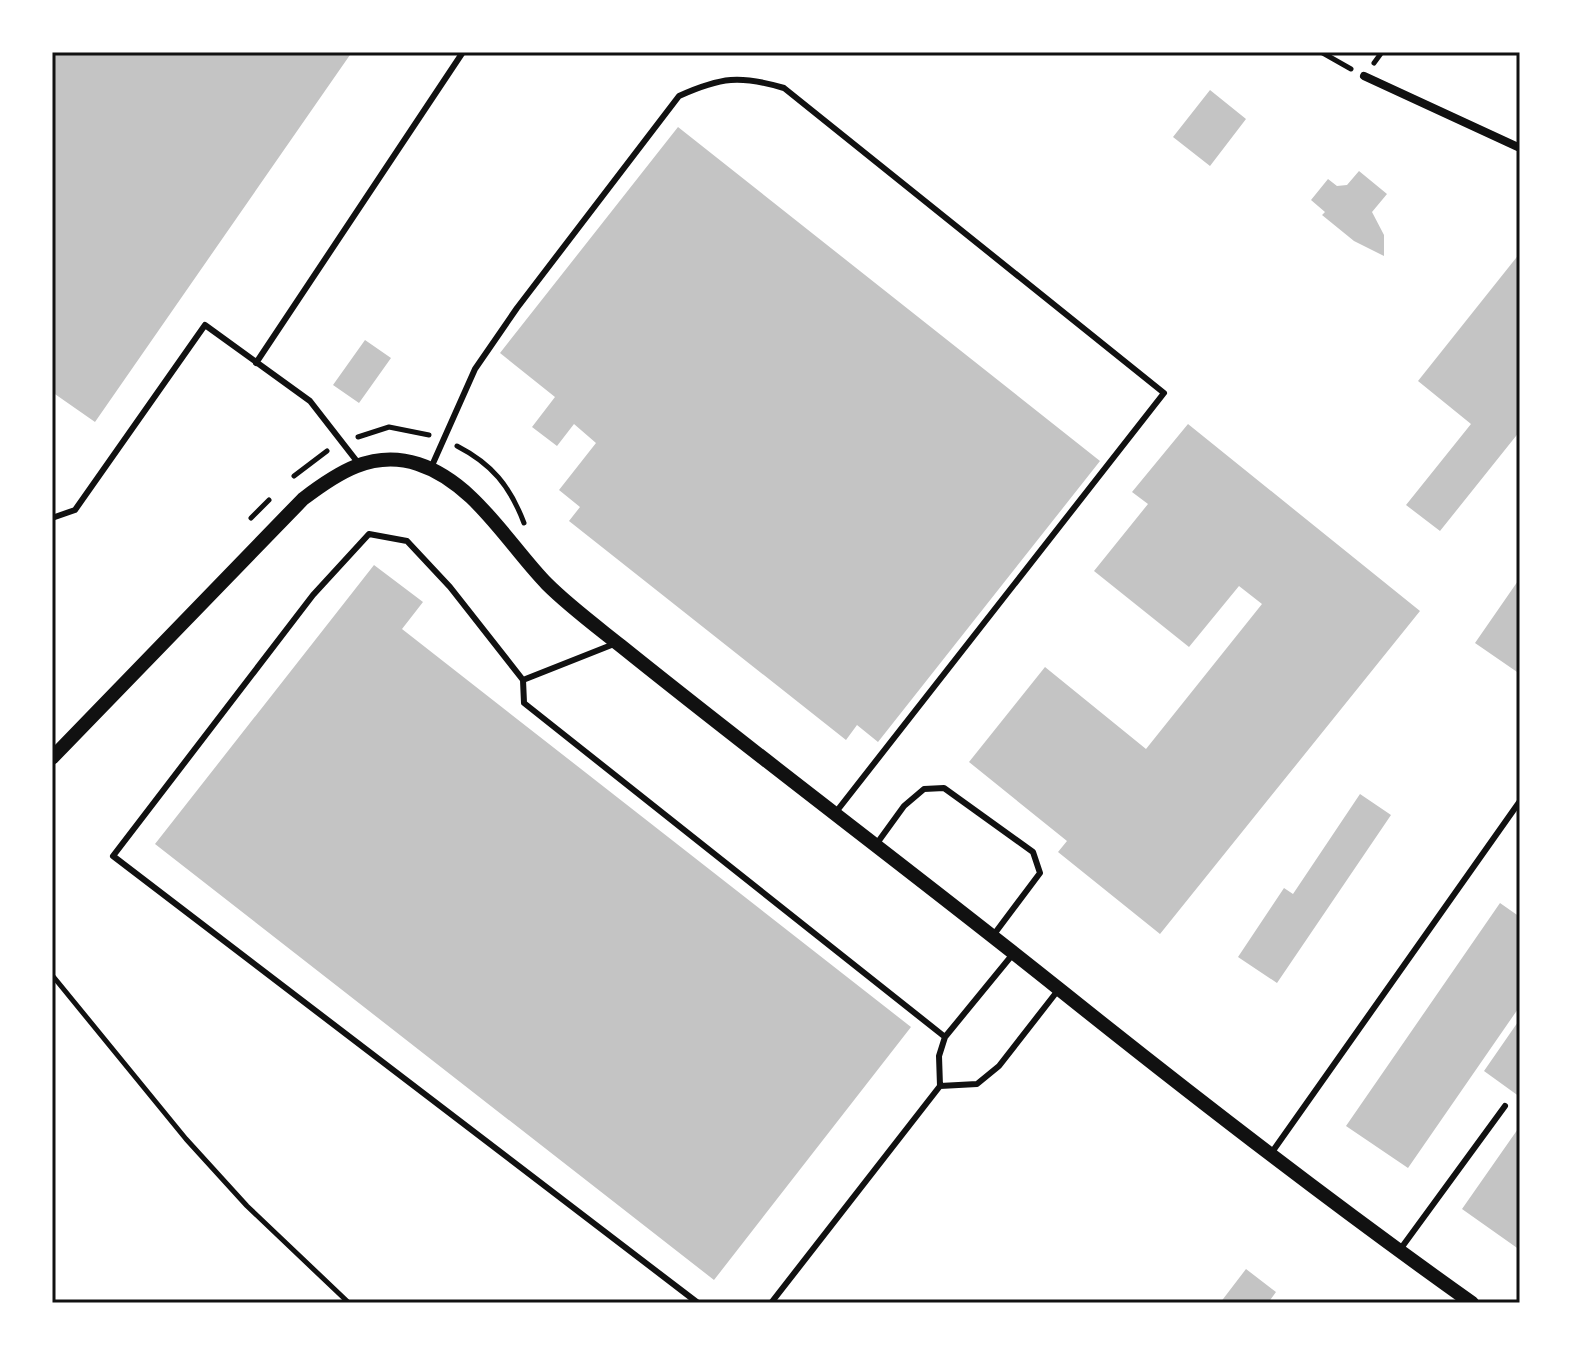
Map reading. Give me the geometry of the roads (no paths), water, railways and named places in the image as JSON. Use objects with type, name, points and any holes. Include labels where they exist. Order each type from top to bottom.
[{"type":"street","points":[[1364,76],[1520,148]]},
{"type":"street","points":[[52,758],[303,499],[338,472],[359,464],[396,460],[430,470],[483,509],[550,587],[617,643],[1270,1155],[1472,1303]]},
{"type":"lane","points":[[256,363],[463,52]]},
{"type":"lane","points":[[430,470],[475,369],[517,308],[679,96],[715,80],[750,78],[784,88],[1164,393],[834,815]]},
{"type":"lane","points":[[52,518],[75,510],[205,325],[310,401],[359,464]]},
{"type":"lane","points":[[698,1303],[113,856],[313,595],[369,534],[407,541],[450,587],[523,680],[524,703],[945,1037]]},
{"type":"lane","points":[[523,680],[617,643]]},
{"type":"lane","points":[[875,846],[904,806],[924,789],[944,788],[1033,852],[1040,873],[992,937]]},
{"type":"lane","points":[[1270,1155],[1520,801]]},
{"type":"lane","points":[[771,1303],[940,1086],[939,1056],[945,1037],[1013,954]]},
{"type":"lane","points":[[940,1086],[977,1084],[999,1066],[1059,989]]},
{"type":"lane","points":[[1399,1251],[1505,1106]]}]
